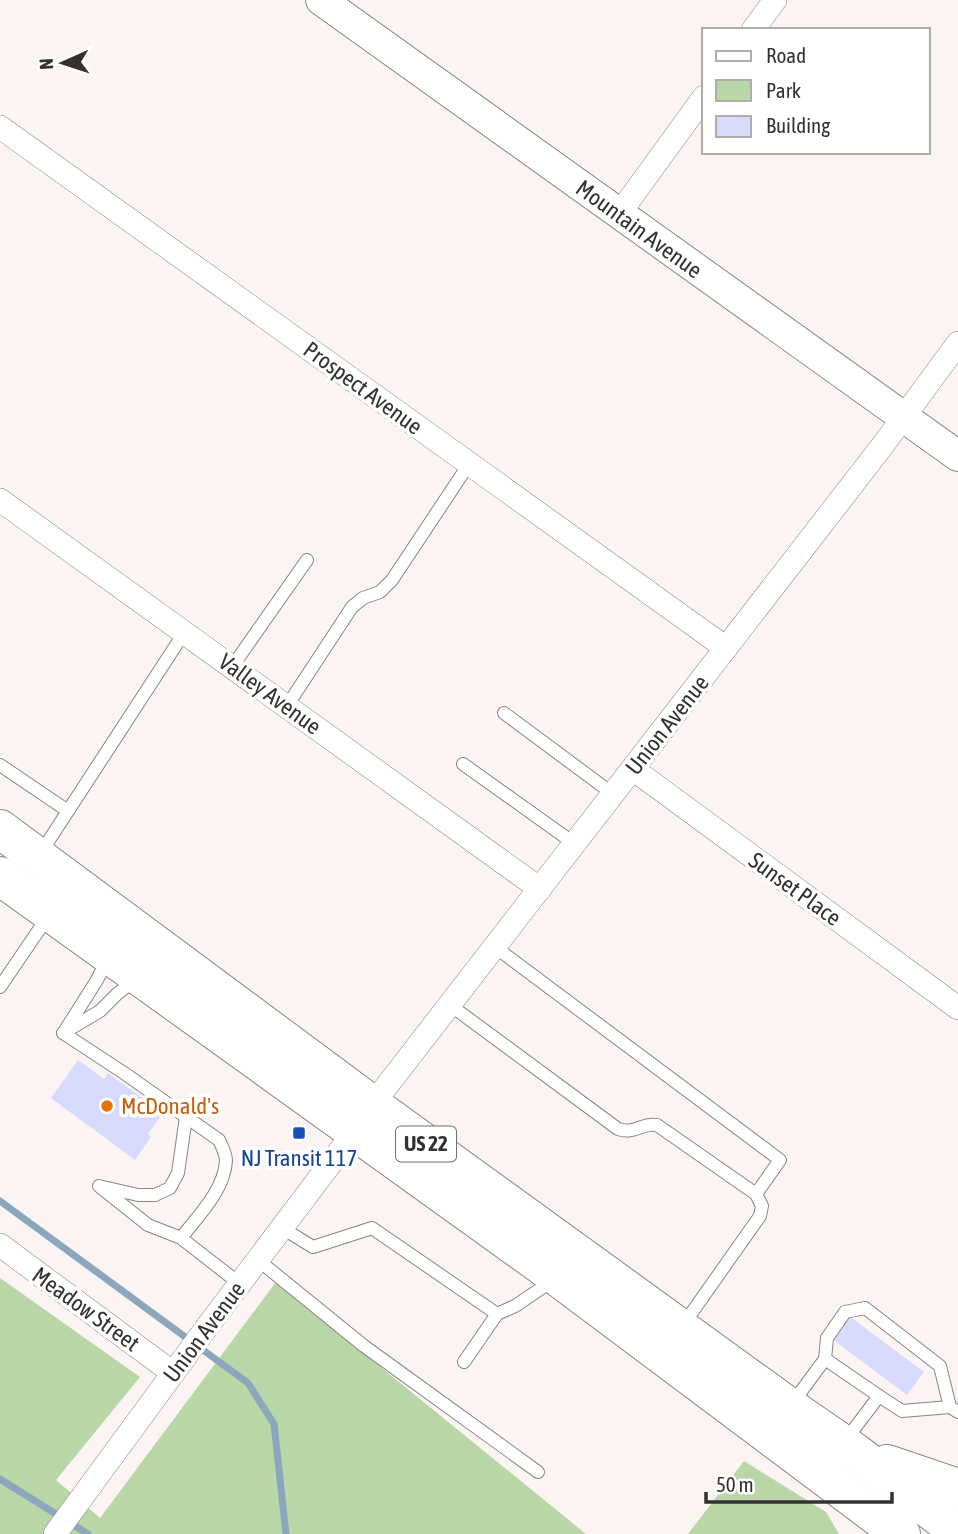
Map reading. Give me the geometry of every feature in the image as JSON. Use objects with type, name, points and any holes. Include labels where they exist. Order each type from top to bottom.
[{"type":"highway","name":"US 22","points":[[0,829],[558,1277],[901,1534]]},
{"type":"highway","name":"US 22","points":[[0,876],[125,965],[681,1328],[850,1449],[958,1531]]},
{"type":"highway","points":[[850,1449],[958,1488]]},
{"type":"highway","points":[[833,1483],[864,1534]]},
{"type":"street","name":"Mountain Avenue","points":[[321,0],[958,457]]},
{"type":"street","points":[[754,28],[775,0]]},
{"type":"street","points":[[619,214],[702,100]]},
{"type":"street","name":"Prospect Avenue","points":[[0,128],[726,648]]},
{"type":"street","name":"Union Avenue","points":[[55,1534],[363,1118],[904,418],[958,342]]},
{"type":"street","name":"Valley Avenue","points":[[0,500],[540,889]]},
{"type":"street","name":"Sunset Place","points":[[633,769],[958,1008]]},
{"type":"street","name":"Meadow Street","points":[[0,1245],[173,1373]]},
{"type":"lane","points":[[287,706],[352,607],[363,598],[380,592],[392,580],[469,464]]},
{"type":"lane","points":[[232,667],[307,559]]},
{"type":"lane","points":[[38,857],[184,633]]},
{"type":"lane","points":[[505,713],[613,794]]},
{"type":"lane","points":[[463,764],[575,845]]},
{"type":"lane","points":[[0,765],[68,811]]},
{"type":"lane","points":[[0,987],[4,971],[50,912]]},
{"type":"lane","points":[[495,947],[780,1160],[756,1195]]},
{"type":"lane","points":[[63,1033],[97,980],[125,965]]},
{"type":"lane","points":[[63,1033],[100,1011],[117,994],[125,965]]},
{"type":"lane","points":[[450,1005],[618,1129],[631,1131],[648,1124],[660,1126],[756,1195],[762,1206],[760,1216],[681,1328]]},
{"type":"lane","points":[[63,1033],[219,1140],[226,1162],[218,1189],[181,1238]]},
{"type":"lane","points":[[186,1117],[178,1173],[170,1188],[155,1195],[138,1195],[99,1186],[148,1225],[181,1238],[240,1284]]},
{"type":"lane","points":[[282,1228],[313,1247],[372,1228],[497,1314]]},
{"type":"lane","points":[[258,1260],[364,1346],[538,1472]]},
{"type":"lane","points":[[464,1362],[497,1314],[515,1306],[558,1277]]},
{"type":"lane","points":[[789,1407],[825,1359],[827,1338],[845,1312],[865,1308],[940,1366],[954,1410],[902,1411],[825,1359]]},
{"type":"lane","points":[[850,1449],[879,1396]]},
{"type":"green space","points":[[0,1278],[140,1377],[56,1480],[100,1518],[276,1282],[586,1534],[0,1534]]},
{"type":"green space","points":[[744,1461],[826,1512],[839,1534],[688,1534]]},
{"type":"building","name":"McDonald's","points":[[78,1060],[104,1079],[108,1073],[163,1113],[148,1134],[151,1137],[135,1160],[51,1098]]},
{"type":"building","points":[[849,1316],[924,1372],[907,1395],[832,1339]]},
{"type":"waterway","points":[[0,1201],[248,1383],[274,1424],[286,1534]]},
{"type":"waterway","points":[[0,1479],[88,1534]]},
{"type":"place","name":"McDonald's","points":[[107,1106]]},
{"type":"place","name":"NJ Transit 117","points":[[299,1133]]}]
